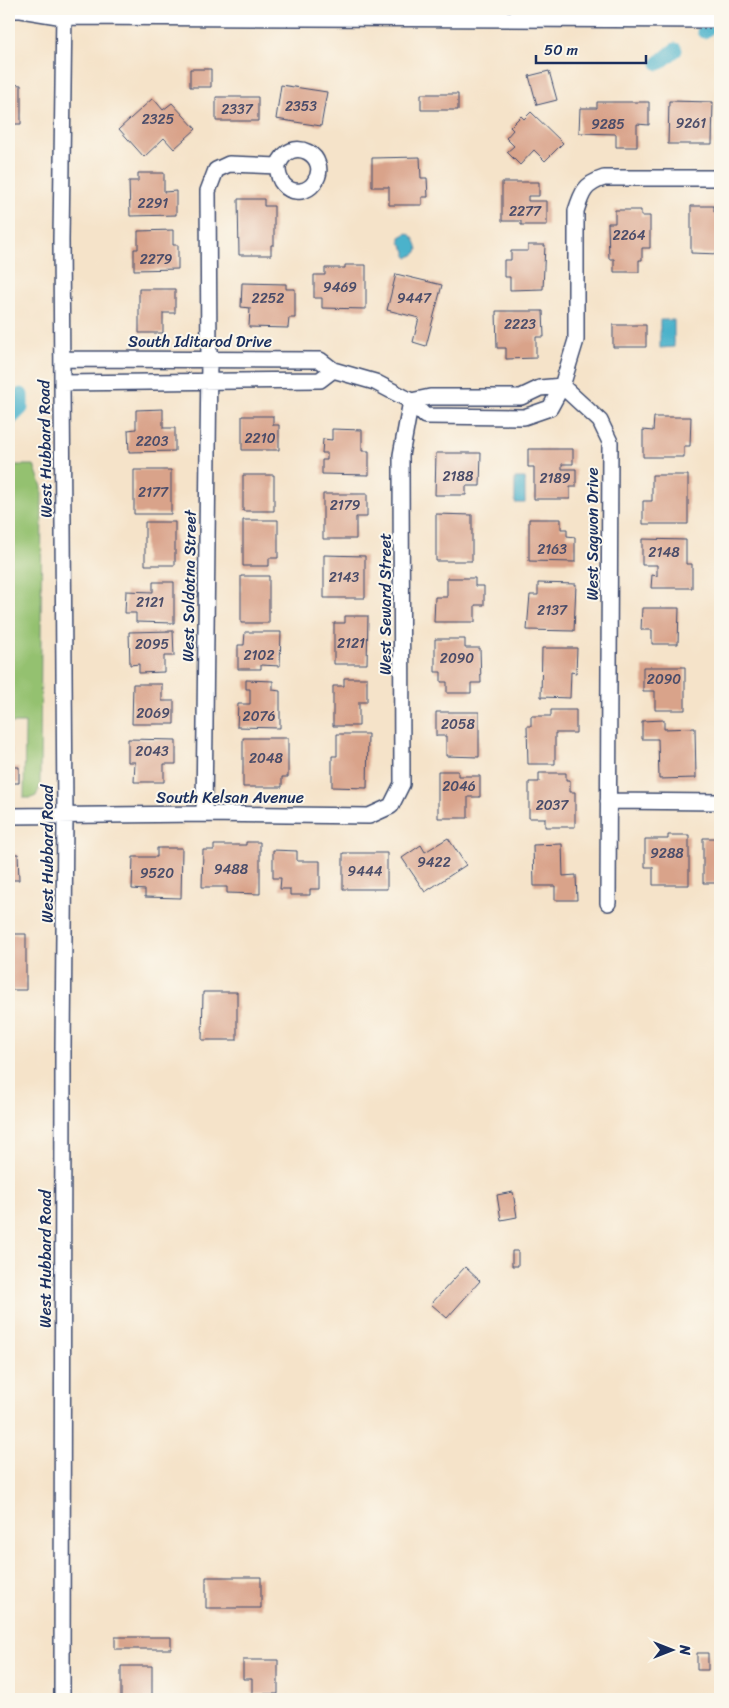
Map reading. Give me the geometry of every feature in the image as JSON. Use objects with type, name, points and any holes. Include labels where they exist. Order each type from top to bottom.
[{"type":"street","points":[[9,10],[64,13],[720,20]]},
{"type":"street","name":"West Hubbard Road","points":[[62,1699],[65,816],[61,240],[64,13]]},
{"type":"street","name":"West Soldotna Street","points":[[204,814],[209,381],[208,191],[216,170],[229,164],[278,166]]},
{"type":"street","points":[[411,402],[430,397],[521,396],[540,388],[562,386],[576,340],[576,211],[580,198],[586,188],[604,178],[720,178]]},
{"type":"street","name":"South Iditarod Drive","points":[[62,359],[320,360],[333,370],[356,375],[375,382],[411,402],[425,416],[524,417],[550,408],[562,386]]},
{"type":"street","points":[[62,383],[320,380],[333,370]]},
{"type":"street","name":"West Sagwon Drive","points":[[562,386],[600,421],[610,442],[608,903]]},
{"type":"street","name":"West Seward Street","points":[[392,806],[402,784],[402,455],[411,402]]},
{"type":"street","points":[[608,801],[720,802]]},
{"type":"street","name":"South Kelsan Avenue","points":[[9,816],[204,814],[369,816],[392,806]]},
{"type":"green space","points":[[9,465],[34,465],[42,487],[40,787],[36,796],[31,798],[24,798],[25,723],[9,723]]},
{"type":"water","points":[[407,233],[414,240],[418,250],[408,258],[400,242],[400,237]]},
{"type":"water","points":[[660,320],[674,320],[674,347],[660,348]]},
{"type":"water","points":[[515,478],[525,478],[525,503],[515,503]]},
{"type":"building","points":[[190,69],[211,69],[211,87],[190,87]]},
{"type":"building","points":[[549,71],[557,100],[537,105],[529,76]]},
{"type":"building","points":[[9,84],[21,85],[21,124],[9,124]]},
{"type":"building","points":[[281,85],[327,92],[321,126],[276,119]]},
{"type":"building","points":[[421,94],[458,94],[458,110],[421,110]]},
{"type":"building","points":[[216,97],[258,97],[258,121],[216,121]]},
{"type":"building","points":[[153,98],[163,110],[172,103],[196,129],[174,149],[164,138],[144,157],[119,129]]},
{"type":"building","points":[[669,101],[713,102],[712,144],[668,144]]},
{"type":"building","points":[[597,102],[649,102],[649,125],[637,124],[637,147],[616,147],[616,134],[579,133],[580,108],[597,108]]},
{"type":"building","points":[[531,112],[563,143],[545,161],[534,150],[520,165],[507,152],[514,146],[506,138],[513,130],[510,127],[521,116],[524,119]]},
{"type":"building","points":[[420,157],[421,178],[427,178],[428,197],[422,197],[422,205],[389,205],[389,187],[372,187],[372,158]]},
{"type":"building","points":[[138,173],[164,173],[164,192],[176,191],[176,215],[130,216],[129,181],[138,181]]},
{"type":"building","points":[[502,182],[539,182],[539,196],[528,196],[528,201],[547,201],[547,225],[521,225],[521,221],[502,221]]},
{"type":"building","points":[[238,199],[264,199],[264,206],[274,206],[274,245],[271,245],[271,255],[239,255]]},
{"type":"building","points":[[691,206],[714,206],[714,212],[720,212],[720,254],[691,253]]},
{"type":"building","points":[[615,210],[641,210],[641,216],[650,216],[650,248],[642,248],[639,272],[614,272],[614,259],[609,259],[608,223],[615,223]]},
{"type":"building","points":[[173,230],[173,245],[178,245],[178,269],[134,270],[134,249],[138,249],[138,231]]},
{"type":"building","points":[[528,245],[545,245],[543,289],[510,290],[510,277],[504,277],[504,260],[511,260],[511,251],[528,251]]},
{"type":"building","points":[[345,265],[366,265],[366,309],[322,308],[322,298],[314,298],[314,275],[325,275],[325,268],[345,268]]},
{"type":"building","points":[[396,274],[442,285],[426,346],[413,342],[419,318],[387,310]]},
{"type":"building","points":[[242,283],[286,284],[286,289],[295,289],[295,318],[289,318],[288,328],[249,327],[250,308],[241,307]]},
{"type":"building","points":[[139,289],[175,289],[175,313],[163,313],[163,333],[139,333]]},
{"type":"building","points":[[496,311],[543,311],[544,337],[536,337],[536,358],[506,359],[506,348],[497,348]]},
{"type":"building","points":[[613,325],[646,325],[646,347],[613,347]]},
{"type":"building","points":[[163,409],[163,428],[175,428],[175,451],[129,452],[128,430],[136,429],[136,410]]},
{"type":"building","points":[[242,416],[273,416],[273,425],[279,425],[279,450],[242,450]]},
{"type":"building","points":[[654,417],[691,417],[690,446],[684,446],[684,457],[643,457],[643,430],[653,431]]},
{"type":"building","points":[[332,429],[362,430],[362,451],[369,451],[369,475],[322,474],[322,460],[327,460],[327,453],[322,453],[323,439],[332,440]]},
{"type":"building","points":[[528,449],[573,449],[573,464],[562,464],[562,469],[576,469],[576,487],[570,487],[570,499],[534,499],[534,467],[528,467]]},
{"type":"building","points":[[436,453],[481,453],[480,486],[466,486],[466,495],[435,495]]},
{"type":"building","points":[[134,470],[171,470],[171,514],[134,514]]},
{"type":"building","points":[[243,475],[274,475],[274,511],[243,511]]},
{"type":"building","points":[[652,475],[688,475],[688,524],[643,524],[643,501],[652,501]]},
{"type":"building","points":[[323,494],[367,494],[367,517],[356,517],[356,539],[323,539]]},
{"type":"building","points":[[436,514],[472,515],[472,561],[436,561]]},
{"type":"building","points":[[529,519],[561,519],[561,529],[567,529],[567,536],[575,537],[575,562],[529,561]]},
{"type":"building","points":[[243,520],[278,520],[278,558],[269,558],[269,566],[243,566]]},
{"type":"building","points":[[145,522],[175,522],[175,565],[145,565]]},
{"type":"building","points":[[642,539],[686,540],[686,564],[692,564],[692,588],[651,588],[652,575],[657,576],[657,565],[642,565]]},
{"type":"building","points":[[324,555],[365,556],[365,598],[324,598]]},
{"type":"building","points":[[241,576],[269,576],[269,623],[241,623]]},
{"type":"building","points":[[447,578],[475,578],[475,586],[484,586],[484,605],[475,605],[475,622],[434,622],[435,597],[447,597]]},
{"type":"building","points":[[153,582],[174,582],[174,623],[136,622],[136,613],[125,613],[126,591],[153,592]]},
{"type":"building","points":[[538,583],[576,584],[574,631],[527,630],[530,595],[538,595]]},
{"type":"building","points":[[642,608],[679,608],[678,644],[652,644],[652,630],[641,630]]},
{"type":"building","points":[[345,616],[368,616],[367,664],[334,664],[334,623],[345,623]]},
{"type":"building","points":[[173,631],[174,656],[164,656],[164,672],[139,673],[139,664],[130,665],[129,632]]},
{"type":"building","points":[[245,632],[281,632],[280,666],[261,665],[261,669],[238,669],[238,645],[244,645]]},
{"type":"building","points":[[435,639],[465,639],[465,648],[480,648],[481,683],[471,683],[471,693],[447,693],[447,682],[441,682],[441,672],[435,672]]},
{"type":"building","points":[[542,648],[577,648],[576,673],[571,672],[570,698],[541,697]]},
{"type":"building","points":[[643,667],[685,667],[685,710],[655,710],[655,691],[643,691]]},
{"type":"building","points":[[344,678],[367,678],[367,702],[359,702],[359,726],[333,726],[333,686],[344,686]]},
{"type":"building","points":[[246,680],[273,681],[273,690],[280,691],[280,728],[237,727],[238,704],[250,704],[250,689],[246,689]]},
{"type":"building","points":[[133,684],[162,684],[162,701],[174,701],[174,724],[132,724]]},
{"type":"building","points":[[551,710],[576,710],[576,733],[555,733],[555,764],[528,764],[527,726],[531,726],[531,716],[551,716]]},
{"type":"building","points":[[436,712],[479,712],[479,757],[446,756],[446,736],[436,736]]},
{"type":"building","points":[[664,720],[664,729],[695,728],[696,778],[659,779],[658,739],[642,739],[642,721]]},
{"type":"building","points":[[337,734],[368,734],[367,788],[332,787],[332,756],[337,756]]},
{"type":"building","points":[[243,738],[288,738],[288,777],[282,777],[282,787],[243,787]]},
{"type":"building","points":[[128,739],[176,740],[176,764],[164,764],[164,782],[134,782],[135,762],[128,762]]},
{"type":"building","points":[[9,748],[12,748],[12,767],[19,767],[19,783],[9,783]]},
{"type":"building","points":[[438,771],[458,771],[458,776],[480,776],[480,797],[468,797],[468,818],[438,818]]},
{"type":"building","points":[[539,773],[566,773],[566,780],[570,780],[570,792],[575,792],[575,827],[545,827],[545,818],[529,818],[529,782],[539,782]]},
{"type":"building","points":[[668,835],[689,835],[689,885],[653,885],[653,867],[645,867],[645,839],[668,839]]},
{"type":"building","points":[[448,838],[466,865],[425,892],[402,858],[421,845],[425,852]]},
{"type":"building","points":[[703,838],[720,838],[720,883],[703,883]]},
{"type":"building","points":[[246,842],[260,842],[260,894],[227,893],[227,887],[202,887],[203,850],[214,850],[214,845],[246,845]]},
{"type":"building","points":[[562,844],[563,876],[576,875],[577,900],[555,900],[555,886],[534,886],[533,845]]},
{"type":"building","points":[[157,848],[182,848],[181,898],[145,897],[145,890],[132,889],[133,857],[157,857]]},
{"type":"building","points":[[273,850],[297,851],[297,861],[320,861],[320,889],[310,889],[310,895],[290,895],[290,889],[280,889],[281,878],[273,878]]},
{"type":"building","points":[[343,853],[387,853],[387,889],[343,889]]},
{"type":"building","points":[[9,854],[18,854],[19,880],[9,880]]},
{"type":"building","points":[[9,934],[26,934],[26,990],[9,990]]},
{"type":"building","points":[[203,992],[237,992],[237,1040],[202,1040]]},
{"type":"building","points":[[513,1192],[517,1217],[501,1220],[497,1195]]},
{"type":"building","points":[[512,1251],[518,1251],[518,1266],[512,1266]]},
{"type":"building","points":[[465,1267],[480,1281],[447,1318],[431,1304]]},
{"type":"building","points":[[206,1577],[261,1577],[261,1608],[206,1608]]},
{"type":"building","points":[[115,1637],[171,1637],[171,1649],[115,1649]]},
{"type":"building","points":[[697,1653],[708,1653],[708,1670],[697,1670]]},
{"type":"building","points":[[243,1660],[278,1660],[278,1694],[252,1694],[252,1679],[243,1679]]},
{"type":"building","points":[[121,1666],[152,1666],[152,1699],[121,1699]]},
{"type":"waterway","points":[[704,31],[709,27]]},
{"type":"waterway","points":[[659,63],[675,50]]},
{"type":"waterway","points":[[9,420],[21,408],[21,395]]}]
